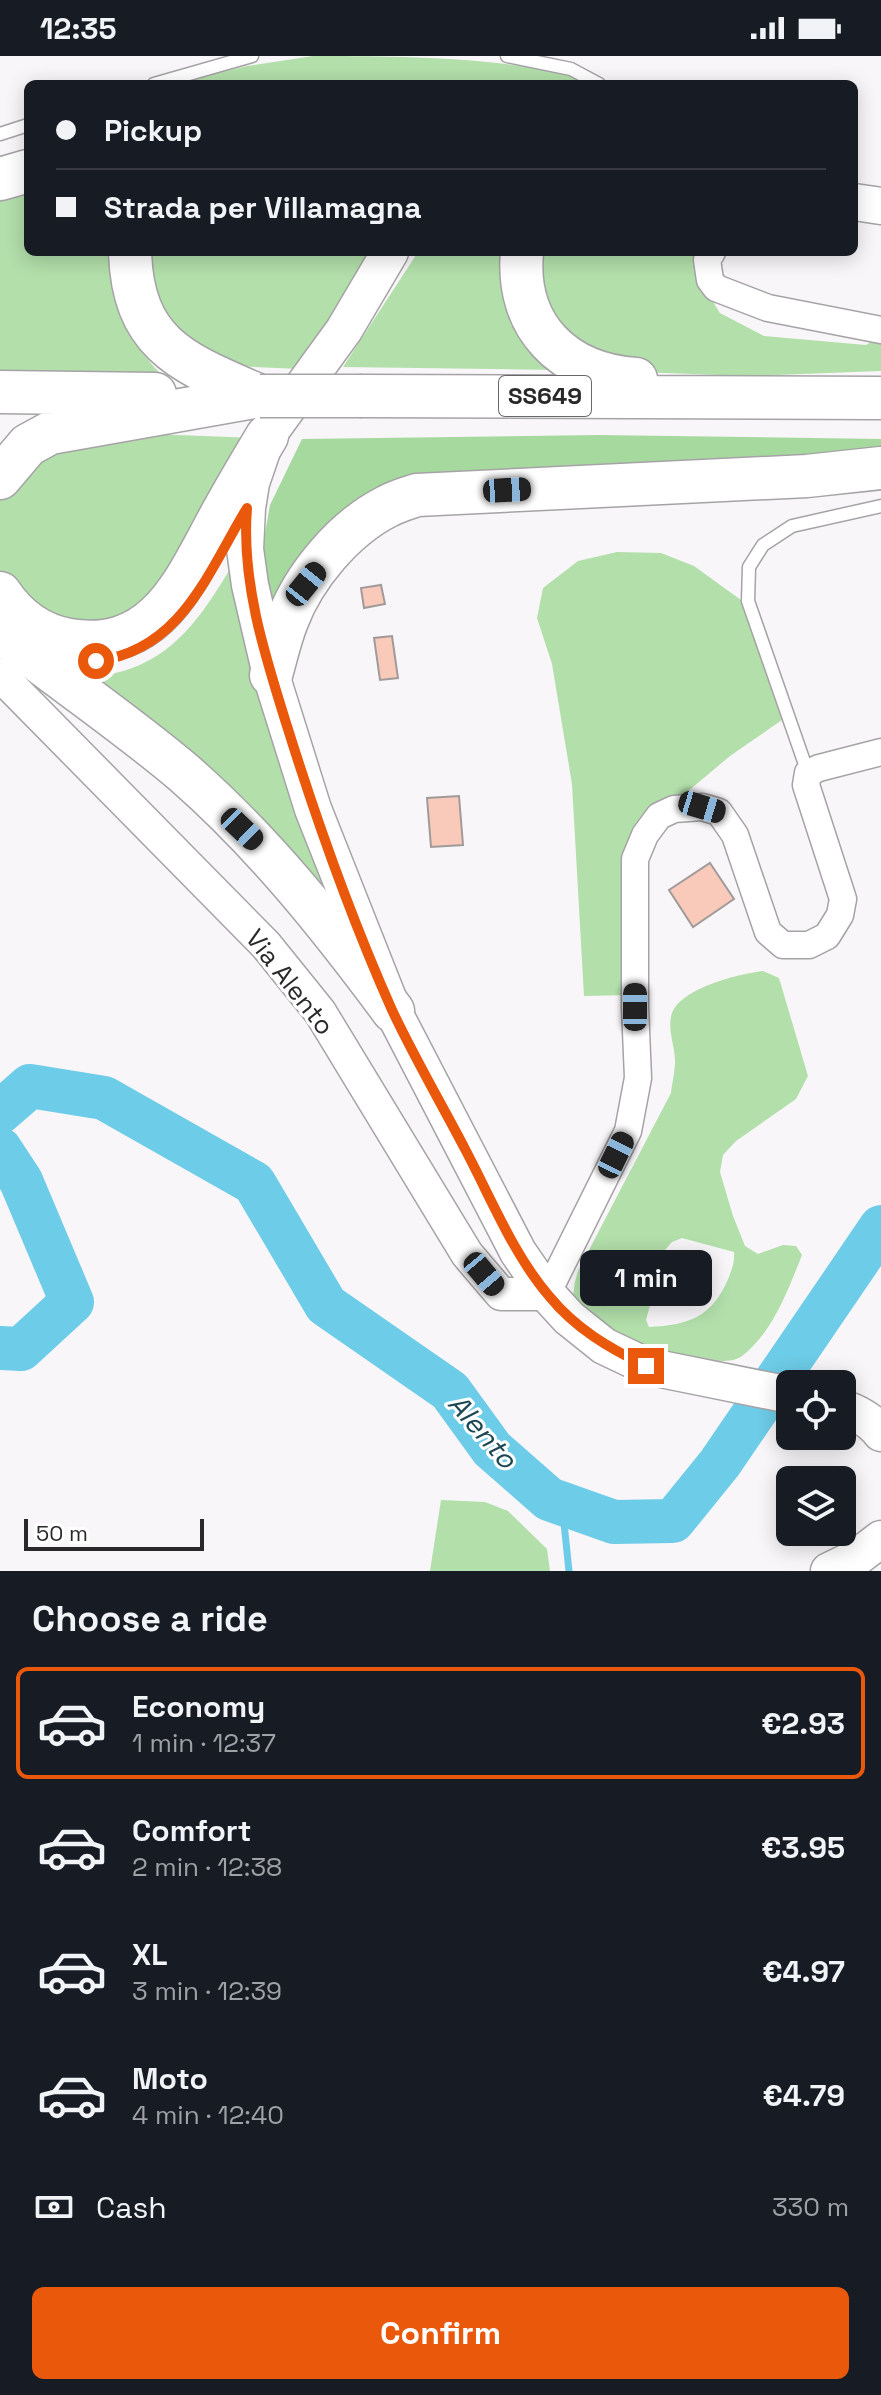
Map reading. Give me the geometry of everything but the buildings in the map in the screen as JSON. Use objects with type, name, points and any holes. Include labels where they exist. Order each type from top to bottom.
[{"type":"highway","points":[[0,179],[24,172]]},
{"type":"highway","points":[[130,256],[131,279],[140,308],[158,339],[263,416]]},
{"type":"highway","points":[[522,256],[520,272],[530,312],[553,346],[570,361],[611,378],[654,381],[727,396]]},
{"type":"highway","name":"SS649","points":[[0,392],[263,416],[362,396],[881,398]]},
{"type":"highway","points":[[0,478],[28,445],[50,433],[263,416]]},
{"type":"highway","points":[[0,593],[23,619],[59,638],[84,642],[113,639],[154,620],[173,600],[195,567],[263,416]]},
{"type":"highway","points":[[271,675],[287,620],[306,584],[355,529],[387,506],[417,495],[807,476],[881,468]]},
{"type":"highway","points":[[7,652],[80,662],[112,659],[137,651],[161,636],[180,618],[247,508]]},
{"type":"highway","points":[[7,652],[104,708],[185,775],[261,848],[330,927],[393,1011]]},
{"type":"main road","points":[[858,203],[881,207]]},
{"type":"main road","points":[[388,256],[344,330],[263,416],[247,508],[245,549],[250,585],[271,675],[313,809],[393,1011],[518,1252],[547,1294],[569,1318],[604,1346],[646,1366],[776,1392]]},
{"type":"main road","points":[[856,1415],[881,1433]]},
{"type":"main road","points":[[829,1571],[856,1558],[881,1539]]},
{"type":"street","points":[[858,214],[881,207]]},
{"type":"street","points":[[710,256],[707,260],[710,280],[716,288],[768,308],[881,330]]},
{"type":"street","name":"Via Alento","points":[[7,652],[266,945],[320,1012],[467,1254],[501,1294],[547,1294]]},
{"type":"street","points":[[547,1294],[628,1131],[638,1078],[635,859],[645,835],[659,816],[674,809],[702,807],[719,812],[735,835],[768,932],[783,945],[809,945],[827,936],[834,927],[843,899],[806,785],[808,773],[881,752]]},
{"type":"lane","points":[[168,80],[252,56]]},
{"type":"lane","points":[[507,56],[571,69],[592,80]]},
{"type":"lane","points":[[0,134],[24,126]]},
{"type":"lane","points":[[808,773],[748,601],[749,567],[763,545],[792,526],[881,506]]},
{"type":"green space","points":[[313,56],[416,57],[533,68],[579,80],[189,80],[247,66]]},
{"type":"green space","points":[[24,187],[24,256],[115,256],[114,286],[122,318],[138,347],[160,373],[149,377],[0,372],[0,194]]},
{"type":"green space","points":[[139,256],[373,256],[300,369],[207,365],[173,342]]},
{"type":"green space","points":[[415,256],[515,256],[559,370],[343,367]]},
{"type":"green space","points":[[538,256],[698,256],[700,281],[720,313],[764,336],[866,345],[881,336],[881,371],[746,376],[610,371],[547,322]]},
{"type":"green space","points":[[97,432],[258,438],[167,592],[79,635],[0,579],[0,495],[24,460]]},
{"type":"green space","points":[[598,435],[881,439],[881,457],[417,490],[276,634],[261,556],[270,505],[302,439]]},
{"type":"green space","points":[[617,552],[661,553],[694,566],[741,600],[782,720],[730,756],[650,823],[631,995],[584,996],[572,784],[552,664],[537,618],[543,588],[578,561]]},
{"type":"green space","points":[[233,564],[350,935],[78,678],[132,668],[172,645],[204,609]]},
{"type":"green space","points":[[763,971],[779,978],[808,1076],[796,1099],[736,1141],[723,1155],[720,1172],[745,1246],[758,1254],[783,1245],[796,1246],[802,1255],[771,1323],[753,1346],[742,1356],[728,1361],[708,1360],[657,1349],[607,1328],[577,1307],[574,1289],[578,1271],[671,1093],[675,1061],[670,1022],[675,1007],[696,991],[724,979]],"holes":[[[682,1238],[734,1252],[729,1277],[707,1310],[688,1321],[649,1327],[646,1320],[665,1250],[672,1242]]]},
{"type":"green space","points":[[441,1500],[485,1502],[508,1511],[547,1549],[550,1571],[430,1571]]},
{"type":"waterway","name":"Alento","points":[[0,1112],[30,1086],[104,1098],[254,1183],[326,1305],[450,1391],[492,1449],[549,1499],[614,1522],[673,1521],[720,1463],[881,1227]]},
{"type":"waterway","name":"Alento","points":[[0,1149],[21,1181],[72,1302],[21,1349],[0,1348]]},
{"type":"waterway","points":[[562,1504],[569,1571]]},
{"type":"route","points":[[96,661],[137,651],[161,636],[180,618],[247,508],[245,549],[250,585],[271,675],[313,809],[393,1011],[518,1252],[547,1294],[569,1318],[604,1346],[646,1366]]}]
